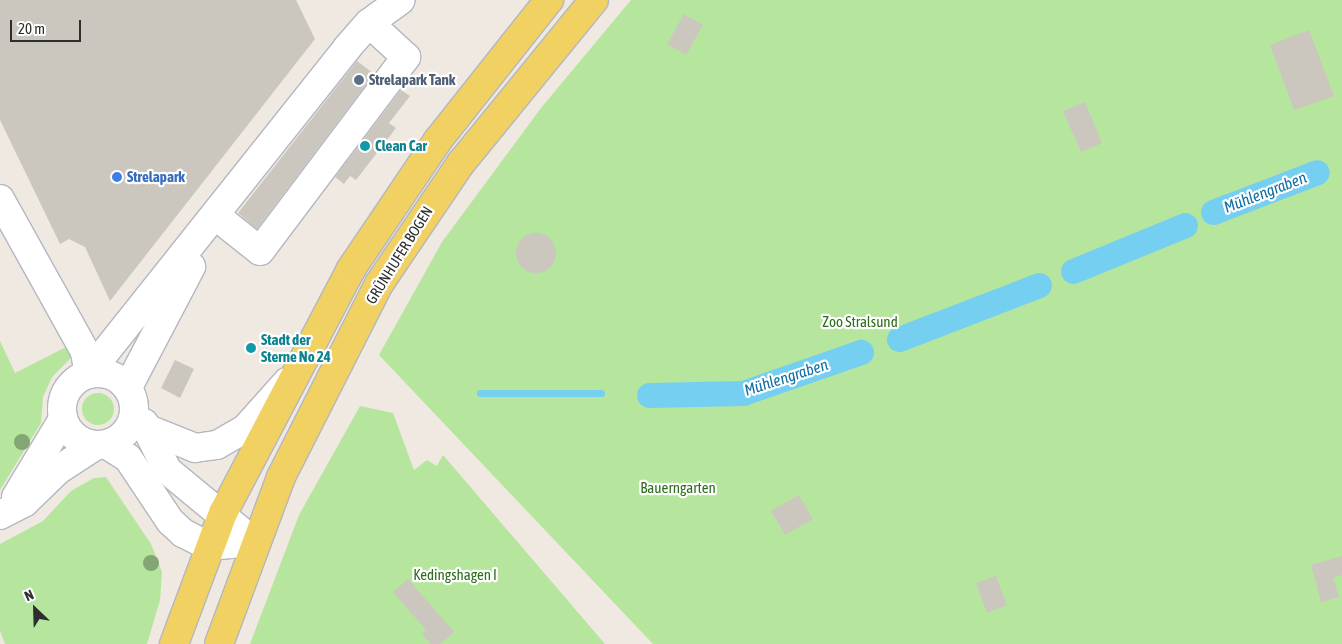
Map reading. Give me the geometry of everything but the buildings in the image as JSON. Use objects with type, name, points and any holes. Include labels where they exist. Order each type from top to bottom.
[{"type":"main road","points":[[174,644],[208,546],[222,513],[351,269],[398,195],[549,0]]},
{"type":"main road","name":"GRÜNHUFER BOGEN","points":[[219,644],[254,542],[349,339],[406,239],[510,99],[594,0]]},
{"type":"street","points":[[6,511],[63,420],[66,391],[92,373],[103,355],[369,23],[401,0]]},
{"type":"street","points":[[216,216],[260,251],[406,57],[369,23]]},
{"type":"street","points":[[0,199],[85,352],[92,373]]},
{"type":"street","points":[[6,511],[25,502],[58,470],[101,445],[127,433],[216,216]]},
{"type":"street","points":[[137,409],[195,448],[226,442],[246,428],[298,369]]},
{"type":"street","points":[[92,373],[118,378],[137,409],[167,470],[222,513],[254,542]]},
{"type":"street","points":[[63,420],[75,438],[101,445],[136,468],[170,521],[208,546],[254,542]]},
{"type":"green space","name":"Zoo Stralsund","points":[[631,0],[1342,0],[1342,644],[653,644],[379,355],[442,242],[541,108]]},
{"type":"green space","points":[[0,341],[15,373],[72,344],[75,354],[52,377],[43,397],[41,423],[0,490]]},
{"type":"green space","points":[[98,393],[104,394],[109,398],[113,403],[113,415],[109,420],[104,424],[98,425],[92,424],[87,420],[83,415],[82,409],[83,403],[87,398],[92,394]]},
{"type":"green space","name":"Kedingshagen I","points":[[360,406],[393,413],[414,470],[427,460],[437,466],[443,455],[605,644],[250,644],[299,515]]},
{"type":"green space","points":[[106,477],[151,544],[162,572],[160,600],[147,644],[5,644],[0,631],[0,544],[43,521],[71,491],[94,478]]},
{"type":"waterway","name":"Mühlengraben","points":[[1213,212],[1317,172]]},
{"type":"waterway","name":"Mühlengraben","points":[[1073,271],[1185,225]]},
{"type":"waterway","name":"Mühlengraben","points":[[899,339],[1039,285]]},
{"type":"waterway","name":"Mühlengraben","points":[[649,395],[743,393],[861,352]]},
{"type":"waterway","name":"Mühlengraben","points":[[480,393],[601,393]]},
{"type":"place","name":"Strelapark Tank","points":[[359,80]]},
{"type":"place","name":"Clean Car","points":[[365,146]]},
{"type":"place","name":"Strelapark","points":[[117,177]]},
{"type":"place","name":"Stadt der Sterne No 24","points":[[251,348]]},
{"type":"park label","name":"Bauerngarten","points":[[678,488]]}]
